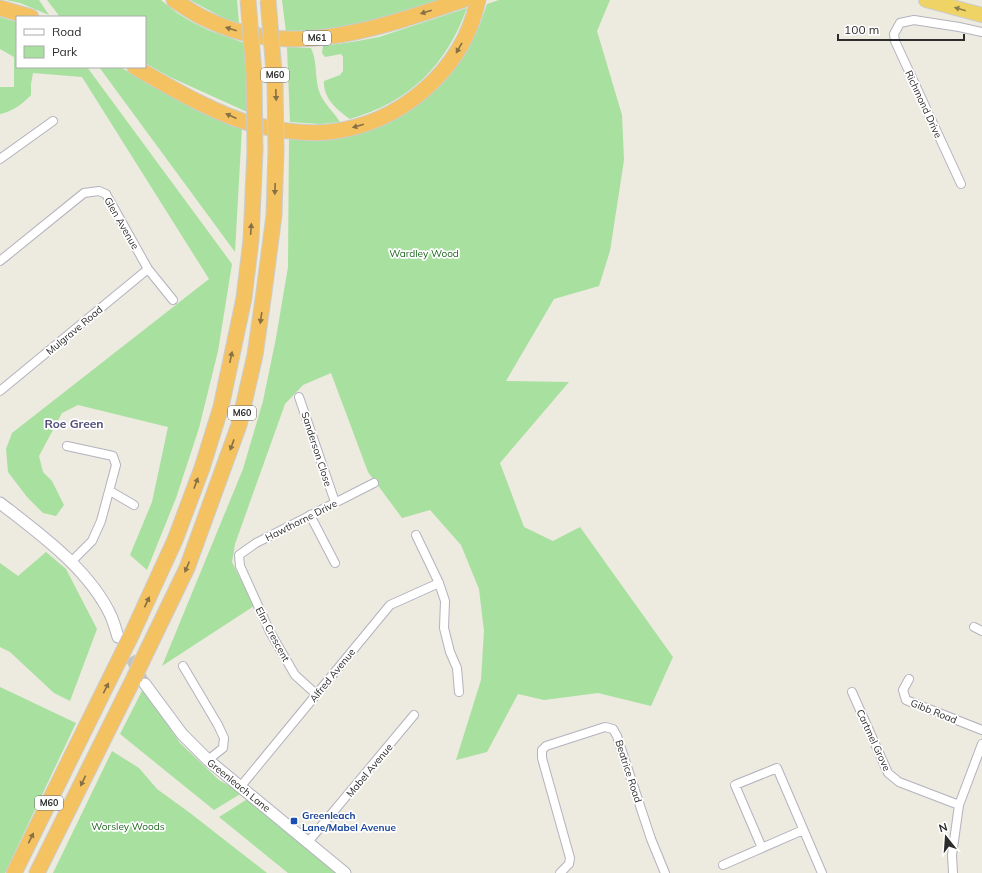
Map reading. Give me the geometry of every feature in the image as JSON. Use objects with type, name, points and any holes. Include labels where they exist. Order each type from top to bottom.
[{"type":"highway","name":"M61","points":[[174,0],[208,20],[240,32],[271,38],[306,39],[331,37],[375,28],[463,0]]},
{"type":"highway","name":"M60","points":[[14,873],[121,656],[124,637],[175,540],[202,468],[221,407],[244,298],[250,240],[255,150],[254,74],[248,0]]},
{"type":"highway","name":"M60","points":[[37,873],[107,732],[140,681],[143,659],[187,568],[239,425],[255,355],[274,215],[276,84],[268,0]]},
{"type":"highway","points":[[918,0],[932,1],[982,15]]},
{"type":"highway","points":[[137,68],[209,107],[237,119],[259,126],[283,131],[337,131],[362,125],[378,119],[397,109],[421,93],[436,79],[454,56],[467,33],[476,6]]},
{"type":"highway","points":[[0,8],[28,16]]},
{"type":"street","name":"Richmond Drive","points":[[961,184],[894,34],[900,23],[914,20],[982,32]]},
{"type":"street","points":[[0,159],[53,121]]},
{"type":"street","name":"Glen Avenue","points":[[0,261],[84,193],[99,191],[106,194],[148,269],[173,300]]},
{"type":"street","name":"Mulgrave Road","points":[[0,390],[148,269]]},
{"type":"street","name":"Sanderson Close","points":[[299,397],[335,502]]},
{"type":"street","points":[[67,446],[113,456],[116,466],[101,521],[92,541],[71,562]]},
{"type":"street","name":"Hawthorne Drive","points":[[240,566],[239,555],[256,543],[374,483]]},
{"type":"street","points":[[110,491],[134,505]]},
{"type":"street","points":[[0,502],[40,534],[71,562],[97,594],[124,637]]},
{"type":"street","points":[[310,515],[335,564]]},
{"type":"street","points":[[416,535],[439,583],[445,601],[444,628],[450,652],[457,668],[459,692]]},
{"type":"street","name":"Elm Crescent","points":[[240,566],[270,632],[295,675],[316,694]]},
{"type":"street","name":"Alfred Avenue","points":[[241,786],[390,605],[439,583]]},
{"type":"street","points":[[183,666],[218,725],[224,738],[223,748],[208,760]]},
{"type":"street","name":"Gibb Road","points":[[909,679],[903,690],[906,700],[982,730]]},
{"type":"street","name":"Greenleach Lane","points":[[140,681],[182,734],[208,760],[345,873]]},
{"type":"street","name":"Cartmel Grove","points":[[852,692],[853,703],[891,776],[899,782],[959,805]]},
{"type":"street","name":"Mabel Avenue","points":[[308,842],[414,715]]},
{"type":"street","name":"Beatrice Road","points":[[560,873],[569,864],[570,858],[542,758],[542,753],[544,748],[549,745],[605,727],[613,729],[616,733],[651,839],[664,873]]},
{"type":"street","points":[[953,873],[952,855],[959,805],[982,744]]},
{"type":"street","points":[[762,848],[735,785],[777,768],[822,873]]},
{"type":"street","points":[[723,864],[803,830]]},
{"type":"green space","points":[[6,0],[39,0],[49,15],[20,3]]},
{"type":"green space","points":[[47,0],[161,0],[177,13],[192,22],[208,30],[247,44],[247,112],[170,77],[146,64],[146,16],[59,16]]},
{"type":"green space","points":[[190,0],[237,0],[239,23],[225,19]]},
{"type":"green space","points":[[282,0],[439,0],[385,18],[320,31],[286,32]]},
{"type":"green space","name":"Wardley Wood","points":[[499,0],[610,0],[597,31],[622,115],[624,160],[610,251],[599,286],[554,299],[506,381],[569,382],[500,463],[524,527],[553,541],[580,527],[673,657],[651,706],[598,693],[544,700],[518,694],[487,752],[456,760],[481,680],[484,631],[479,589],[461,545],[430,510],[402,518],[368,472],[331,373],[303,385],[285,404],[235,544],[232,562],[254,606],[162,666],[243,469],[263,401],[276,338],[288,267],[289,137],[338,137],[450,73],[465,55],[480,24],[487,4]]},
{"type":"green space","points":[[467,8],[458,29],[436,64],[423,79],[407,92],[390,103],[371,112],[350,119],[336,108],[329,99],[324,87],[324,81],[340,75],[343,71],[343,57],[341,54],[325,57],[322,53],[323,46],[379,37]]},
{"type":"green space","points":[[0,17],[16,22],[16,68],[88,68],[232,264],[218,351],[199,428],[176,498],[147,570],[130,555],[152,502],[168,427],[78,405],[62,413],[39,456],[43,472],[52,481],[64,505],[56,516],[43,513],[27,497],[8,472],[6,449],[12,433],[209,279],[82,77],[33,73],[31,95],[17,107],[0,114],[0,87],[14,87],[14,57],[0,49]]},
{"type":"green space","points":[[287,47],[311,48],[315,59],[317,82],[320,94],[324,102],[340,122],[320,124],[290,122]]},
{"type":"green space","points":[[100,68],[122,68],[168,94],[242,127],[235,252]]},
{"type":"green space","points":[[46,552],[66,569],[97,629],[70,701],[54,693],[10,652],[0,647],[0,563],[18,576]]},
{"type":"green space","points":[[0,687],[76,723],[5,873],[0,873]]},
{"type":"green space","points":[[143,689],[180,743],[219,780],[242,793],[214,810],[120,734]]},
{"type":"green space","name":"Worsley Woods","points":[[112,751],[139,768],[157,789],[267,873],[53,873]]},
{"type":"green space","points":[[249,798],[337,873],[288,873],[219,817]]},
{"type":"tunnel","points":[[122,643],[145,684]]},
{"type":"place","name":"Greenleach Lane/Mabel Avenue","points":[[294,821]]},
{"type":"district","name":"Roe Green","points":[[74,424]]}]
